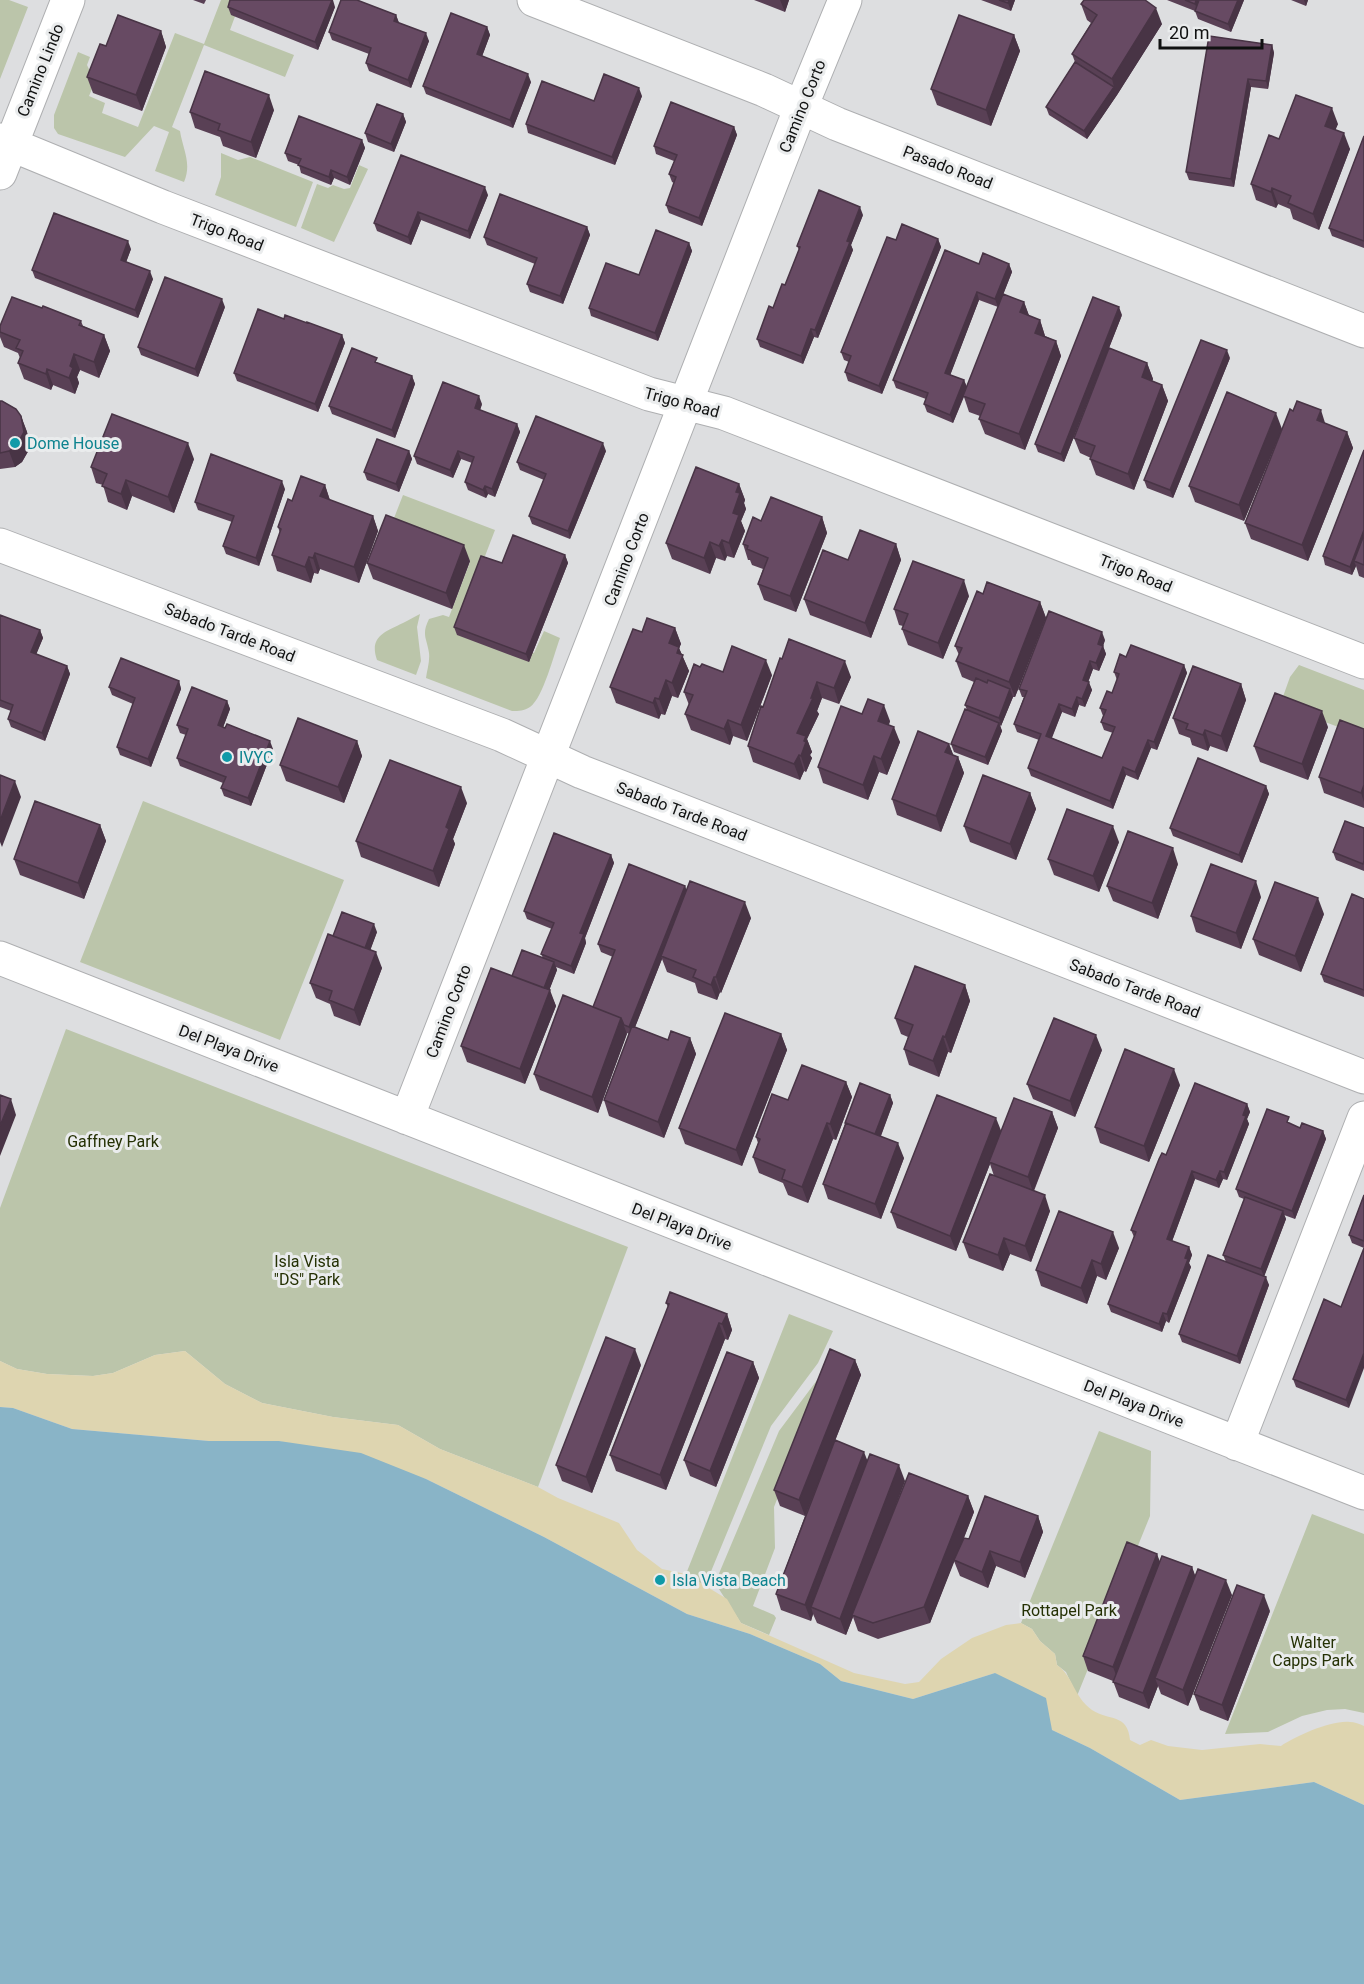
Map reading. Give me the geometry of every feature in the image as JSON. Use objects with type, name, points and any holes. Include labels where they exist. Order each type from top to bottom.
[{"type":"street","name":"Camino Lindo","points":[[3,153],[68,0]]},
{"type":"street","name":"Pasado Road","points":[[534,0],[764,90],[848,128],[1364,331]]},
{"type":"street","name":"Camino Corto","points":[[407,1118],[801,107],[845,0]]},
{"type":"street","name":"Trigo Road","points":[[3,153],[163,207],[649,394],[724,413],[1364,662]]},
{"type":"street","name":"Sabado Tarde Road","points":[[0,545],[461,719],[609,782],[1364,1077]]},
{"type":"street","name":"Del Playa Drive","points":[[0,958],[1364,1493]]},
{"type":"street","points":[[1237,1444],[1364,1118]]},
{"type":"green space","points":[[0,0],[9,0],[28,7],[0,79]]},
{"type":"green space","points":[[221,0],[241,0],[230,30],[294,55],[285,77],[204,45],[172,127],[180,131],[186,156],[187,169],[184,182],[155,171],[169,132],[154,126],[125,157],[58,134],[54,128],[54,115],[78,52],[90,57],[87,65],[95,82],[89,96],[105,103],[102,113],[138,127],[175,33],[204,44]]},
{"type":"green space","points":[[221,153],[238,160],[250,157],[313,182],[296,227],[215,195],[221,177]]},
{"type":"green space","points":[[359,165],[368,169],[334,242],[301,228],[317,184],[328,188],[333,185],[344,189],[350,188]]},
{"type":"green space","points":[[403,495],[495,530],[459,624],[534,653],[544,631],[560,638],[544,685],[530,707],[512,711],[426,678],[429,662],[425,633],[427,624],[429,619],[443,615],[449,617],[470,562],[389,531]]},
{"type":"green space","points":[[420,614],[417,627],[421,661],[416,675],[377,660],[375,646],[380,636]]},
{"type":"green space","points":[[1299,665],[1364,690],[1364,734],[1341,728],[1280,705],[1290,677]]},
{"type":"green space","points":[[143,801],[344,880],[280,1040],[80,962]]},
{"type":"green space","name":"Isla Vista \"DS\" Park","points":[[66,1029],[628,1247],[538,1487],[440,1449],[398,1425],[333,1417],[262,1403],[225,1384],[185,1351],[155,1355],[113,1373],[93,1376],[47,1374],[17,1369],[0,1361],[0,1208]]},
{"type":"green space","points":[[789,1314],[833,1331],[818,1363],[771,1426],[705,1586],[686,1574]]},
{"type":"green space","points":[[832,1360],[774,1507],[775,1548],[753,1606],[776,1618],[769,1635],[741,1623],[715,1583],[779,1431]]},
{"type":"green space","name":"Rottapel Park","points":[[1099,1431],[1151,1451],[1150,1516],[1077,1696],[1066,1672],[1057,1665],[1055,1654],[1040,1641],[1032,1629],[1021,1623]]},
{"type":"green space","name":"Walter Capps Park","points":[[1312,1514],[1364,1534],[1364,1713],[1345,1709],[1327,1710],[1302,1716],[1268,1732],[1225,1734]]},
{"type":"sand","name":"Isla Vista Beach","points":[[185,1351],[225,1384],[262,1403],[333,1417],[398,1425],[440,1449],[538,1487],[558,1498],[619,1523],[637,1550],[662,1569],[686,1574],[727,1599],[741,1623],[854,1673],[905,1684],[919,1682],[941,1659],[972,1638],[1006,1625],[1021,1623],[1032,1629],[1040,1641],[1055,1654],[1057,1665],[1067,1675],[1086,1705],[1098,1713],[1121,1722],[1128,1731],[1130,1740],[1140,1745],[1151,1740],[1168,1746],[1202,1750],[1260,1744],[1281,1746],[1304,1733],[1324,1726],[1350,1722],[1364,1726],[1364,1805],[1314,1782],[1180,1800],[1090,1748],[1052,1730],[995,1673],[913,1699],[841,1681],[820,1664],[750,1634],[687,1614],[544,1537],[426,1479],[279,1441],[209,1441],[72,1429],[13,1408],[0,1407],[0,1361],[17,1369],[47,1374],[93,1376],[113,1373],[155,1355]]},
{"type":"water","points":[[0,1407],[13,1408],[72,1429],[209,1441],[279,1441],[361,1453],[426,1479],[544,1537],[687,1614],[750,1634],[820,1664],[841,1681],[913,1699],[995,1673],[1046,1698],[1052,1730],[1090,1748],[1180,1800],[1314,1782],[1364,1805],[1364,1984],[0,1984]]},
{"type":"building","points":[[230,0],[332,0],[315,42],[228,7]]},
{"type":"building","points":[[341,0],[357,0],[396,15],[394,21],[426,33],[408,80],[366,63],[371,48],[329,32]]},
{"type":"building","points":[[1084,0],[1145,0],[1156,8],[1112,79],[1072,54],[1097,15],[1081,4]]},
{"type":"building","points":[[1199,0],[1238,0],[1228,24],[1195,11]]},
{"type":"building","points":[[451,13],[487,27],[477,54],[528,74],[510,120],[423,86]]},
{"type":"building","points":[[118,15],[161,31],[136,95],[87,77],[100,44],[106,46]]},
{"type":"building","points":[[959,15],[1014,35],[986,110],[931,89]]},
{"type":"building","points":[[1209,36],[1272,45],[1266,81],[1248,79],[1231,179],[1186,172]]},
{"type":"building","points":[[1075,62],[1114,87],[1084,131],[1046,107]]},
{"type":"building","points":[[205,71],[269,95],[251,142],[218,130],[220,124],[190,112]]},
{"type":"building","points":[[604,74],[639,88],[612,157],[526,124],[542,81],[594,101]]},
{"type":"building","points":[[1296,95],[1332,108],[1325,126],[1344,133],[1313,214],[1288,203],[1291,196],[1272,188],[1271,192],[1251,184],[1269,135],[1279,139]]},
{"type":"building","points":[[671,102],[734,127],[699,218],[666,205],[676,177],[669,174],[677,155],[654,146]]},
{"type":"building","points":[[377,104],[403,114],[391,144],[365,133]]},
{"type":"building","points":[[299,116],[362,140],[347,177],[331,170],[329,177],[298,165],[301,159],[285,153]]},
{"type":"building","points":[[1364,136],[1364,241],[1329,228]]},
{"type":"building","points":[[401,155],[485,187],[468,231],[418,212],[408,237],[374,223]]},
{"type":"building","points":[[819,190],[860,207],[847,241],[850,242],[815,330],[811,329],[801,356],[757,339],[769,306],[773,308],[782,284],[785,285],[800,247],[797,246]]},
{"type":"building","points":[[500,194],[587,227],[560,296],[527,284],[537,258],[484,237]]},
{"type":"building","points":[[54,213],[128,241],[121,260],[150,271],[135,310],[32,270]]},
{"type":"building","points":[[902,224],[938,239],[879,386],[845,372],[851,356],[841,352],[887,237],[896,240]]},
{"type":"building","points":[[656,230],[689,243],[655,333],[589,308],[606,263],[639,275]]},
{"type":"building","points":[[945,250],[979,264],[983,253],[1009,264],[995,299],[977,292],[945,373],[964,380],[950,415],[924,404],[928,393],[893,380]]},
{"type":"building","points":[[165,277],[222,299],[195,369],[138,347]]},
{"type":"building","points":[[1003,294],[1024,302],[1020,312],[1040,320],[1035,333],[1056,341],[1019,434],[979,419],[985,404],[963,396]]},
{"type":"building","points":[[12,297],[81,321],[79,325],[104,335],[94,362],[74,354],[70,366],[73,368],[69,378],[47,369],[46,374],[18,363],[23,351],[16,348],[20,340],[0,332],[0,326]]},
{"type":"building","points":[[1093,297],[1119,307],[1061,454],[1035,444]]},
{"type":"building","points":[[258,309],[284,319],[285,315],[342,335],[315,404],[234,373]]},
{"type":"building","points":[[1201,340],[1227,350],[1170,490],[1144,480]]},
{"type":"building","points":[[352,348],[377,358],[375,362],[412,376],[392,430],[329,406]]},
{"type":"building","points":[[1109,348],[1147,363],[1142,377],[1162,385],[1128,474],[1090,459],[1095,446],[1074,438]]},
{"type":"building","points":[[443,382],[479,396],[475,408],[517,424],[492,489],[485,486],[483,490],[465,482],[474,457],[458,451],[450,470],[414,456]]},
{"type":"building","points":[[1227,392],[1276,413],[1239,505],[1189,486]]},
{"type":"building","points":[[0,401],[16,409],[21,416],[24,432],[16,446],[0,453]]},
{"type":"building","points":[[1297,401],[1321,410],[1317,420],[1347,432],[1302,545],[1245,523],[1290,409],[1293,411]]},
{"type":"building","points":[[112,414],[188,443],[168,497],[126,480],[121,494],[102,486],[107,474],[91,467]]},
{"type":"building","points":[[536,416],[603,443],[568,531],[529,516],[546,474],[517,462]]},
{"type":"building","points":[[377,439],[409,451],[396,484],[364,472]]},
{"type":"building","points":[[1364,450],[1364,530],[1350,567],[1323,556]]},
{"type":"building","points":[[211,454],[282,481],[256,558],[223,546],[234,516],[195,502]]},
{"type":"building","points":[[696,467],[739,484],[736,492],[740,493],[733,513],[739,515],[729,543],[722,540],[719,546],[710,542],[704,558],[666,543]]},
{"type":"building","points":[[301,476],[325,485],[320,496],[373,516],[354,567],[315,553],[313,558],[309,557],[305,567],[272,555],[281,529],[278,527],[288,499],[292,501]]},
{"type":"building","points":[[771,497],[822,517],[790,596],[758,584],[768,558],[747,549],[748,546],[743,544],[753,517],[761,521]]},
{"type":"building","points":[[386,515],[464,545],[446,593],[367,563]]},
{"type":"building","points":[[860,530],[896,544],[865,623],[804,599],[823,550],[848,560]]},
{"type":"building","points":[[513,535],[565,555],[526,654],[454,627],[481,556],[502,563]]},
{"type":"building","points":[[1364,535],[1364,565],[1354,561]]},
{"type":"building","points":[[913,561],[964,580],[938,643],[902,629],[908,614],[894,609]]},
{"type":"building","points":[[987,582],[1040,602],[1009,682],[956,661],[962,648],[955,646],[977,591],[983,594]]},
{"type":"building","points":[[1049,611],[1102,632],[1098,644],[1103,646],[1096,663],[1090,661],[1083,680],[1089,682],[1082,699],[1077,697],[1072,709],[1059,704],[1046,736],[1102,758],[1115,727],[1101,722],[1106,710],[1100,708],[1107,691],[1112,693],[1119,674],[1114,672],[1120,654],[1126,657],[1131,645],[1184,665],[1154,742],[1148,740],[1135,772],[1123,767],[1110,801],[1028,768],[1041,734],[1014,724],[1027,691],[1019,689]]},
{"type":"building","points":[[0,615],[40,630],[31,652],[67,666],[42,733],[8,719],[13,705],[0,700]]},
{"type":"building","points":[[647,618],[675,628],[669,643],[679,647],[677,653],[683,655],[672,683],[666,680],[659,699],[655,698],[653,703],[610,687],[633,629],[642,632]]},
{"type":"building","points":[[789,639],[845,661],[834,688],[817,682],[811,698],[813,698],[797,733],[806,736],[804,741],[806,742],[801,756],[799,755],[794,764],[748,746],[761,706],[763,707]]},
{"type":"building","points":[[732,646],[766,660],[741,725],[728,720],[724,729],[685,714],[693,695],[684,692],[694,664],[700,667],[702,664],[723,672]]},
{"type":"building","points":[[121,658],[179,681],[148,759],[117,747],[135,698],[109,687]]},
{"type":"building","points":[[1193,666],[1241,684],[1221,736],[1205,730],[1203,735],[1186,729],[1188,724],[1173,718]]},
{"type":"building","points":[[976,678],[1010,689],[999,718],[965,705]]},
{"type":"building","name":"IVYC","points":[[192,687],[227,701],[218,725],[225,728],[227,724],[270,741],[248,798],[221,788],[226,777],[177,758],[188,729],[177,725]]},
{"type":"building","points":[[1275,693],[1322,711],[1302,764],[1254,746]]},
{"type":"building","points":[[868,699],[884,705],[878,721],[894,727],[881,759],[874,756],[863,785],[818,767],[841,706],[862,714]]},
{"type":"building","points":[[965,709],[999,723],[985,757],[951,744]]},
{"type":"building","points":[[298,718],[357,741],[338,787],[280,765]]},
{"type":"building","points":[[1340,720],[1364,729],[1364,785],[1361,793],[1319,777]]},
{"type":"building","points":[[918,731],[949,744],[945,752],[958,757],[936,816],[892,799]]},
{"type":"building","points":[[1198,758],[1266,786],[1239,855],[1170,828]]},
{"type":"building","points":[[390,760],[461,787],[446,827],[449,829],[433,871],[356,841]]},
{"type":"building","points":[[0,775],[15,781],[0,821]]},
{"type":"building","points":[[983,775],[1030,793],[1010,844],[964,826]]},
{"type":"building","points":[[35,801],[100,825],[78,883],[14,859]]},
{"type":"building","points":[[1067,809],[1113,826],[1093,876],[1048,859]]},
{"type":"building","points":[[1345,821],[1364,828],[1363,864],[1333,852]]},
{"type":"building","points":[[1128,831],[1173,848],[1152,903],[1107,886]]},
{"type":"building","points":[[554,833],[611,855],[580,933],[584,934],[571,966],[541,954],[554,923],[524,911]]},
{"type":"building","points":[[629,864],[685,886],[629,1027],[624,1025],[621,1018],[593,1007],[615,950],[598,944]]},
{"type":"building","points":[[1211,864],[1256,881],[1236,933],[1191,916]]},
{"type":"building","points":[[690,881],[745,902],[711,985],[693,977],[696,970],[661,956]]},
{"type":"building","points":[[1275,882],[1318,898],[1295,956],[1253,939]]},
{"type":"building","points":[[1352,894],[1364,899],[1364,990],[1321,974]]},
{"type":"building","points":[[342,912],[374,924],[365,948],[333,936]]},
{"type":"building","points":[[328,934],[376,952],[354,1010],[329,1000],[332,991],[310,983]]},
{"type":"building","points":[[522,950],[554,962],[544,988],[512,976]]},
{"type":"building","points":[[915,966],[965,985],[933,1061],[904,1049],[913,1025],[895,1018]]},
{"type":"building","points":[[491,968],[550,990],[520,1069],[461,1046]]},
{"type":"building","points":[[563,995],[621,1018],[592,1097],[534,1074]]},
{"type":"building","points":[[725,1013],[781,1034],[736,1150],[679,1128]]},
{"type":"building","points":[[1054,1018],[1096,1035],[1070,1101],[1027,1084]]},
{"type":"building","points":[[632,1026],[668,1040],[671,1031],[690,1038],[658,1122],[604,1100]]},
{"type":"building","points":[[1125,1049],[1174,1069],[1144,1146],[1095,1127]]},
{"type":"building","points":[[802,1065],[846,1082],[802,1187],[782,1179],[785,1170],[753,1157],[760,1139],[756,1137],[772,1094],[788,1100]]},
{"type":"building","points":[[860,1083],[890,1095],[875,1134],[845,1123]]},
{"type":"building","points":[[1195,1083],[1247,1104],[1243,1115],[1246,1116],[1224,1172],[1220,1171],[1216,1180],[1192,1171],[1167,1239],[1189,1247],[1185,1258],[1188,1259],[1167,1314],[1163,1313],[1159,1324],[1108,1304],[1136,1232],[1131,1230],[1159,1159],[1162,1153],[1166,1155]]},
{"type":"building","points":[[0,1095],[11,1099],[0,1126]]},
{"type":"building","points":[[937,1095],[996,1118],[950,1236],[891,1212]]},
{"type":"building","points":[[1014,1098],[1052,1112],[1028,1177],[989,1162]]},
{"type":"building","points":[[1267,1109],[1289,1117],[1287,1122],[1300,1128],[1302,1123],[1323,1131],[1292,1211],[1236,1189]]},
{"type":"building","points":[[846,1123],[898,1143],[875,1204],[823,1184]]},
{"type":"building","points":[[990,1174],[1045,1195],[1025,1246],[1004,1238],[998,1255],[963,1242]]},
{"type":"building","points":[[1364,1195],[1364,1241],[1349,1235]]},
{"type":"building","points":[[1245,1197],[1283,1211],[1261,1269],[1223,1255]]},
{"type":"building","points":[[1059,1211],[1113,1232],[1101,1264],[1092,1260],[1081,1288],[1036,1270]]},
{"type":"building","points":[[1364,1248],[1364,1353],[1346,1400],[1293,1379],[1324,1299],[1341,1307]]},
{"type":"building","points":[[1208,1255],[1266,1277],[1237,1356],[1179,1334]]},
{"type":"building","points":[[670,1292],[727,1314],[722,1324],[719,1323],[660,1475],[610,1455],[669,1304],[666,1303]]},
{"type":"building","points":[[606,1337],[635,1349],[586,1477],[556,1465]]},
{"type":"building","points":[[830,1349],[855,1360],[799,1500],[774,1490]]},
{"type":"building","points":[[727,1352],[753,1362],[710,1471],[684,1460]]},
{"type":"building","points":[[835,1440],[864,1452],[805,1605],[776,1594]]},
{"type":"building","points":[[870,1454],[899,1465],[840,1619],[811,1607]]},
{"type":"building","points":[[909,1473],[968,1496],[924,1607],[873,1623],[852,1615]]},
{"type":"building","points":[[985,1496],[1038,1516],[1020,1562],[990,1551],[982,1572],[954,1560],[964,1538],[969,1539]]},
{"type":"building","points":[[1127,1542],[1157,1554],[1113,1667],[1083,1656]]},
{"type":"building","points":[[1162,1556],[1192,1567],[1143,1693],[1113,1682]]},
{"type":"building","points":[[1198,1569],[1226,1580],[1183,1690],[1155,1678]]},
{"type":"building","points":[[1237,1585],[1264,1595],[1222,1705],[1194,1694]]},
{"type":"place","name":"Dome House","points":[[15,443]]},
{"type":"place","name":"IVYC","points":[[227,757]]},
{"type":"place","name":"Isla Vista Beach","points":[[660,1580]]},
{"type":"park label","name":"Gaffney Park","points":[[113,1141]]}]
